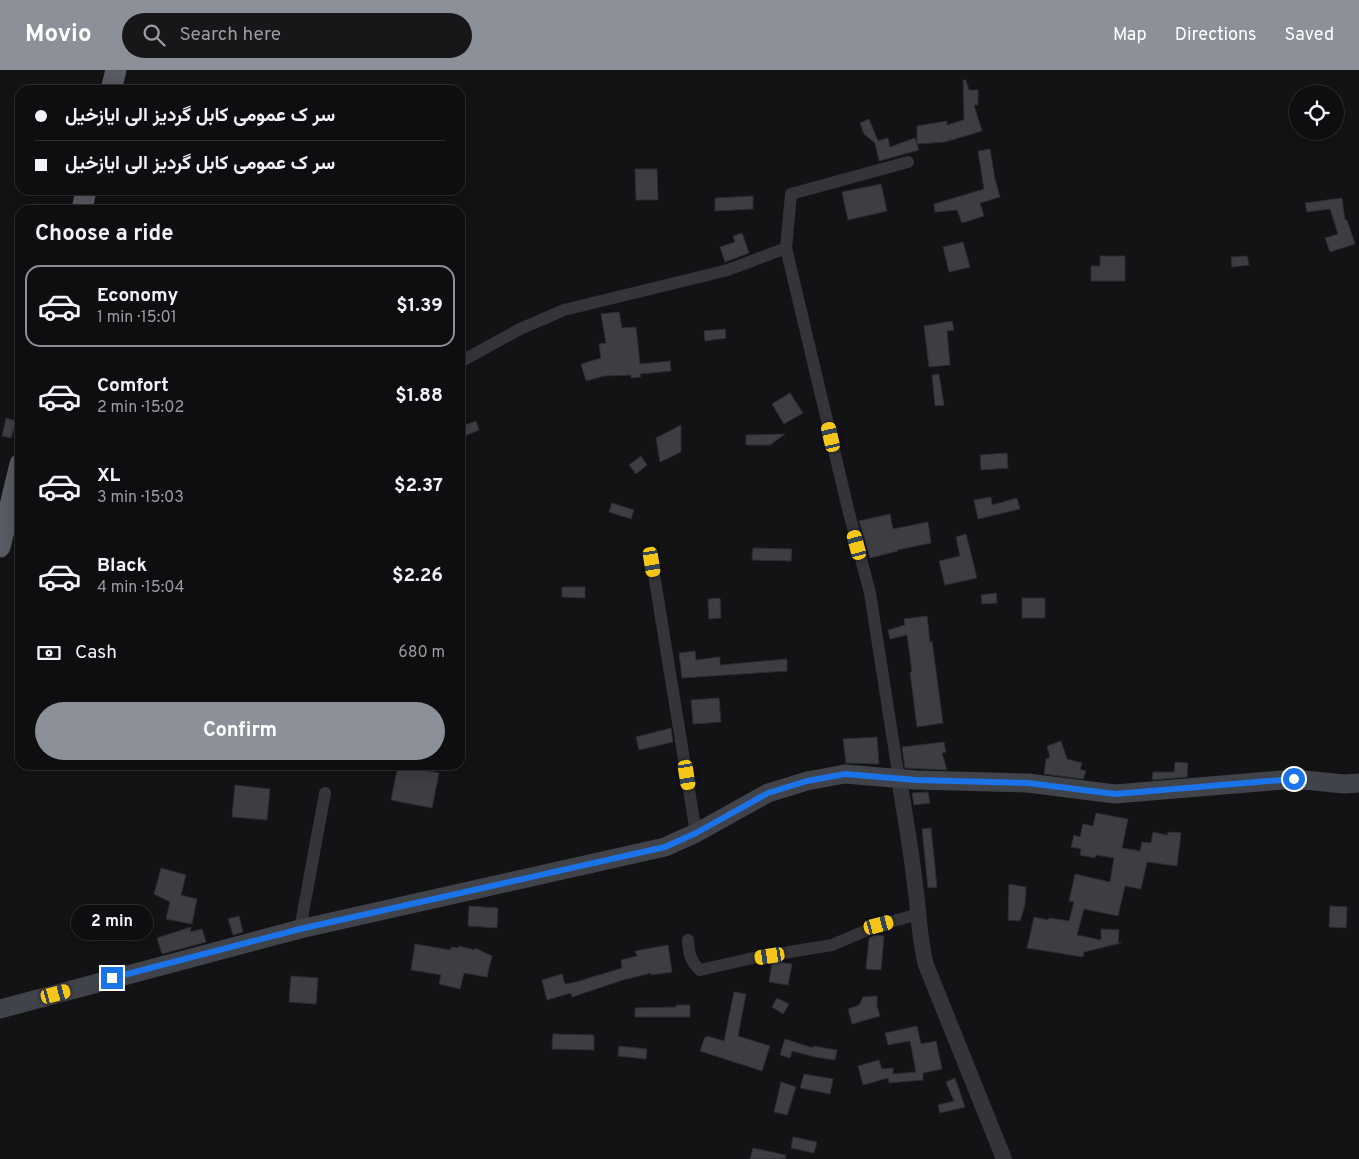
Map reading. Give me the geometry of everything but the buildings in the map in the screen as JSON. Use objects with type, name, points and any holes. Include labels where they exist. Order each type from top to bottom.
[{"type":"highway","points":[[112,85],[116,70]]},
{"type":"highway","points":[[0,547],[15,485]]},
{"type":"main road","points":[[0,1008],[300,929],[665,847],[696,833],[768,793],[807,781],[845,774],[1028,783],[1115,794],[1294,779],[1344,784],[1359,783]]},
{"type":"street","points":[[908,162],[791,194],[786,248],[870,593],[919,914],[920,943],[926,964],[1004,1159]]},
{"type":"street","points":[[465,359],[520,329],[564,310],[728,270],[786,248]]},
{"type":"street","points":[[652,562],[696,833]]},
{"type":"street","points":[[300,929],[325,792]]},
{"type":"street","points":[[688,940],[689,954],[694,964],[700,970],[754,958],[832,945],[879,925],[919,914]]},
{"type":"route","points":[[112,978],[300,929],[665,847],[696,833],[768,793],[807,781],[845,774],[916,780],[1028,783],[1115,794],[1294,779]]}]
